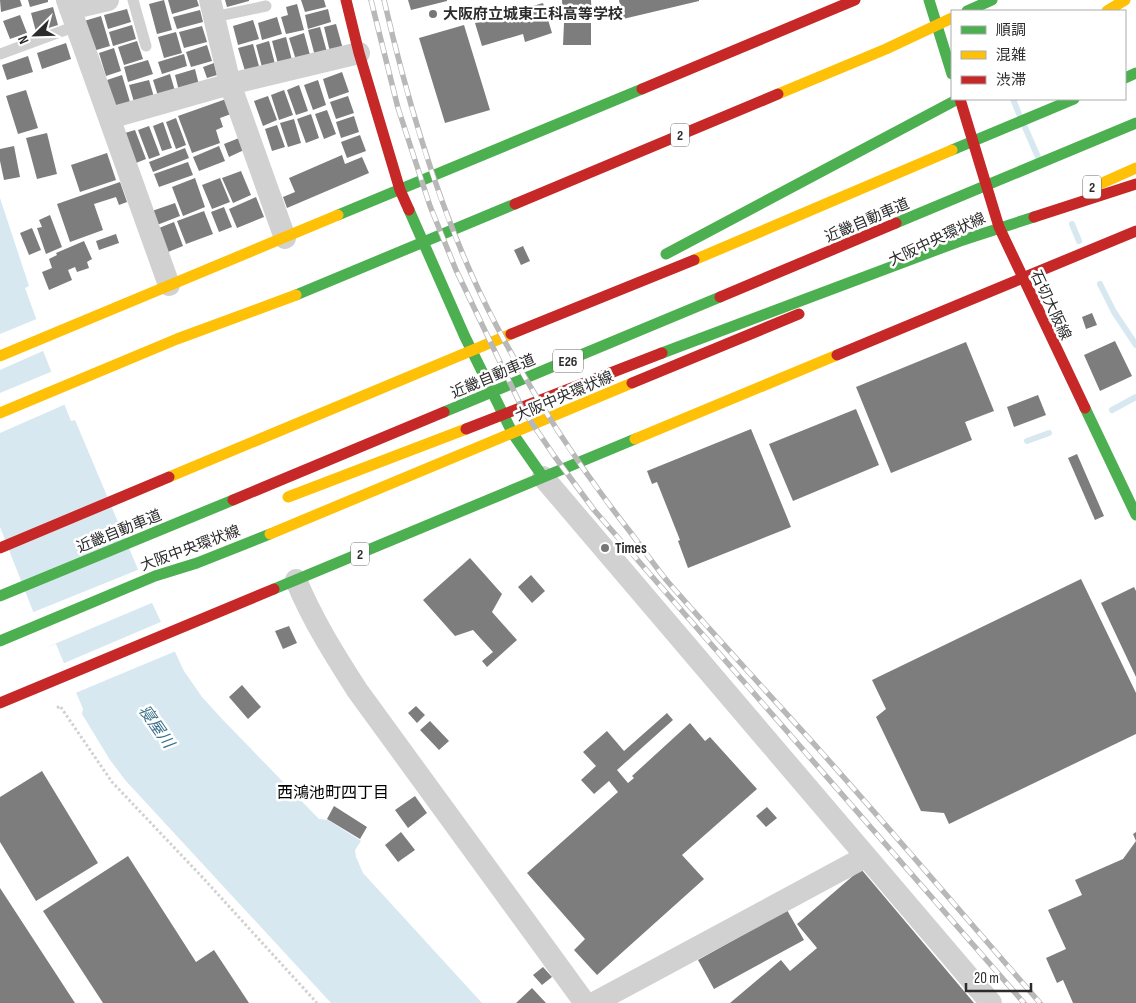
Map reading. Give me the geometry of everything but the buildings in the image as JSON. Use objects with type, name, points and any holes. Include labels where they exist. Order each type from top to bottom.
[{"type":"main road","points":[[346,0],[359,53],[400,190],[465,337],[513,434],[543,477]]},
{"type":"main road","points":[[0,356],[855,0]]},
{"type":"main road","points":[[929,0],[951,71]]},
{"type":"main road","points":[[969,10],[992,0]]},
{"type":"main road","points":[[1110,10],[1125,0]]},
{"type":"main road","name":"2","points":[[0,413],[176,338],[289,298],[886,49],[951,18]]},
{"type":"main road","points":[[656,260],[957,100]]},
{"type":"main road","name":"石切大阪線","points":[[959,100],[999,226],[1136,515]]},
{"type":"main road","name":"近畿自動車道","points":[[0,548],[532,325],[738,242],[1072,100]]},
{"type":"main road","name":"近畿自動車道","points":[[0,596],[1136,124]]},
{"type":"main road","name":"大阪中央環状線","points":[[0,641],[155,576],[197,564],[513,434],[954,250],[999,226],[1136,168]]},
{"type":"main road","points":[[276,501],[960,241],[1136,184]]},
{"type":"main road","name":"2","points":[[0,703],[1136,231]]},
{"type":"main road","points":[[532,325],[629,274]]},
{"type":"main road","points":[[0,600],[132,554]]},
{"type":"street","points":[[108,0],[71,12],[169,285]]},
{"type":"street","points":[[212,9],[230,84],[285,238]]},
{"type":"street","points":[[110,118],[230,84],[359,53]]},
{"type":"street","points":[[543,477],[991,1003]]},
{"type":"street","points":[[296,580],[308,610],[357,690],[585,1003]]},
{"type":"street","points":[[594,1003],[865,856]]},
{"type":"lane","points":[[133,0],[146,46]]},
{"type":"lane","points":[[212,9],[266,6]]},
{"type":"lane","points":[[0,54],[71,12]]},
{"type":"path","points":[[60,706],[112,782],[317,1003]]},
{"type":"water","name":"寝屋川","points":[[0,198],[29,286],[25,288],[37,321],[32,323],[71,421],[75,420],[153,605],[184,671],[202,697],[319,819],[328,820],[361,841],[355,850],[363,873],[482,1003],[331,1003],[126,781],[110,760],[82,714],[83,709],[56,644],[47,647],[0,527]]},
{"type":"pier","points":[[39,318],[39,322],[35,324],[45,350],[0,370],[0,334]]},
{"type":"pier","points":[[53,371],[66,404],[0,433],[0,393]]},
{"type":"pier","points":[[140,569],[154,602],[45,648],[31,613]]},
{"type":"pier","points":[[163,621],[176,651],[73,694],[62,664]]},
{"type":"waterway","points":[[1013,100],[1019,114]]},
{"type":"waterway","points":[[1024,125],[1038,157]]},
{"type":"waterway","points":[[1072,224],[1079,241]]},
{"type":"waterway","points":[[1100,284],[1114,312],[1136,345]]},
{"type":"waterway","points":[[1112,410],[1136,397]]},
{"type":"waterway","points":[[1027,441],[1049,433]]},
{"type":"railway","points":[[371,0],[398,108],[430,206],[456,270],[523,410],[594,510],[1024,1003]]},
{"type":"railway","points":[[384,0],[416,124],[459,246],[495,323],[525,378],[558,431],[593,483],[668,582],[843,777],[1040,1003]]},
{"type":"traffic: fast","points":[[929,0],[951,71]]},
{"type":"traffic: fast","points":[[969,10],[992,0]]},
{"type":"traffic: fast","points":[[1126,78],[1136,73]]},
{"type":"traffic: fast","points":[[338,215],[642,89]]},
{"type":"traffic: fast","points":[[666,254],[956,100]]},
{"type":"traffic: fast","points":[[952,150],[1072,100]]},
{"type":"traffic: fast","points":[[896,223],[1136,123]]},
{"type":"traffic: fast","points":[[296,295],[515,204]]},
{"type":"traffic: fast","points":[[409,210],[465,337],[513,434],[543,477]]},
{"type":"traffic: fast","points":[[662,353],[960,241],[1034,217]]},
{"type":"traffic: fast","points":[[444,412],[720,297]]},
{"type":"traffic: fast","points":[[1085,408],[1136,515]]},
{"type":"traffic: fast","points":[[274,589],[635,439]]},
{"type":"traffic: fast","points":[[0,596],[233,500]]},
{"type":"traffic: fast","points":[[0,641],[155,576],[197,563],[270,534]]},
{"type":"traffic: slow","points":[[1109,10],[1125,0]]},
{"type":"traffic: slow","points":[[778,94],[886,49],[951,18]]},
{"type":"traffic: slow","points":[[694,260],[952,150]]},
{"type":"traffic: slow","points":[[1091,188],[1136,168]]},
{"type":"traffic: slow","points":[[0,356],[338,215]]},
{"type":"traffic: slow","points":[[0,413],[177,339],[296,295]]},
{"type":"traffic: slow","points":[[169,477],[511,334]]},
{"type":"traffic: slow","points":[[635,439],[837,355]]},
{"type":"traffic: slow","points":[[270,534],[632,383]]},
{"type":"traffic: slow","points":[[288,497],[466,429]]},
{"type":"traffic: jam","points":[[346,0],[359,53],[400,190],[409,210]]},
{"type":"traffic: jam","points":[[642,89],[855,0]]},
{"type":"traffic: jam","points":[[515,204],[778,94]]},
{"type":"traffic: jam","points":[[960,100],[999,227],[1085,408]]},
{"type":"traffic: jam","points":[[1034,217],[1136,184]]},
{"type":"traffic: jam","points":[[720,297],[896,223]]},
{"type":"traffic: jam","points":[[837,355],[1136,231]]},
{"type":"traffic: jam","points":[[511,334],[694,260]]},
{"type":"traffic: jam","points":[[632,383],[799,314]]},
{"type":"traffic: jam","points":[[466,429],[662,353]]},
{"type":"traffic: jam","points":[[233,500],[444,412]]},
{"type":"traffic: jam","points":[[0,548],[169,477]]},
{"type":"traffic: jam","points":[[0,703],[274,589]]},
{"type":"place","name":"大阪府立城東工科高等学校","points":[[433,14]]},
{"type":"place","name":"Times","points":[[605,548]]},
{"type":"district","name":"西鴻池町四丁目","points":[[333,792]]}]
